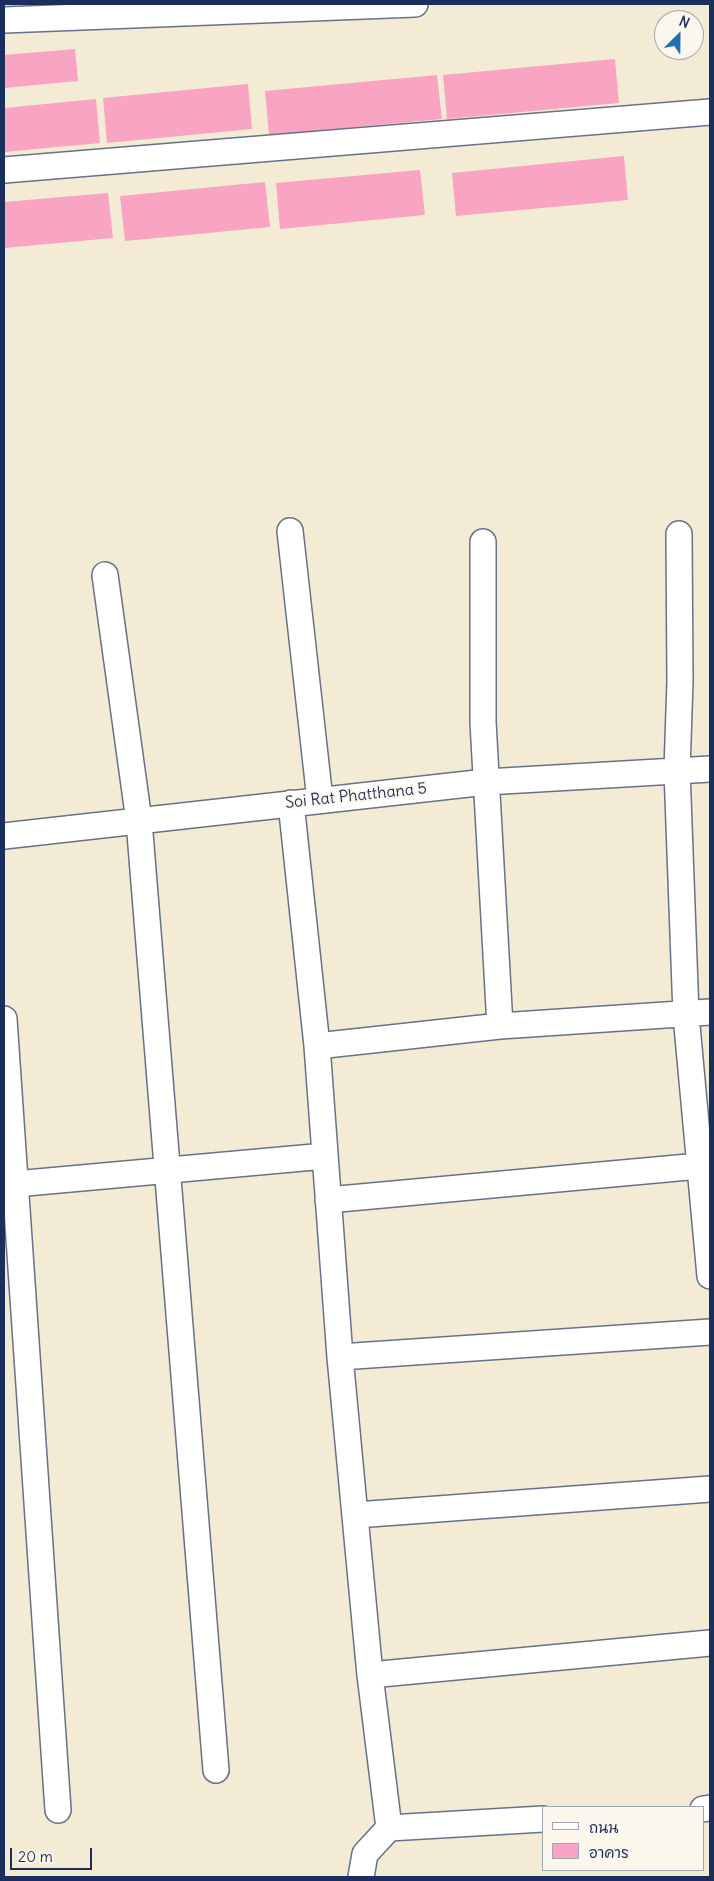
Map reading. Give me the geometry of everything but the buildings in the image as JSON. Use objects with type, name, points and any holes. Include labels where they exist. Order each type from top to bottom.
[{"type":"street","points":[[4,20],[415,4]]},
{"type":"street","points":[[4,170],[710,112]]},
{"type":"street","points":[[290,531],[320,800]]},
{"type":"street","points":[[679,534],[680,681],[677,770],[686,1015],[706,1165],[710,1276]]},
{"type":"street","points":[[483,542],[483,722],[500,1026]]},
{"type":"street","points":[[105,575],[139,821],[216,1770]]},
{"type":"street","name":"Soi Rat Phatthana 5","points":[[4,836],[486,782],[710,769]]},
{"type":"street","points":[[291,803],[317,1046],[340,1357],[370,1674],[389,1828]]},
{"type":"street","points":[[317,1046],[500,1026],[710,1012]]},
{"type":"street","points":[[4,1018],[10,1184],[58,1810]]},
{"type":"street","points":[[10,1184],[325,1156]]},
{"type":"street","points":[[328,1200],[706,1165]]},
{"type":"street","points":[[340,1357],[710,1332]]},
{"type":"street","points":[[356,1515],[710,1490]]},
{"type":"street","points":[[370,1674],[710,1643]]},
{"type":"street","points":[[361,1877],[365,1854],[389,1828],[542,1819]]}]
